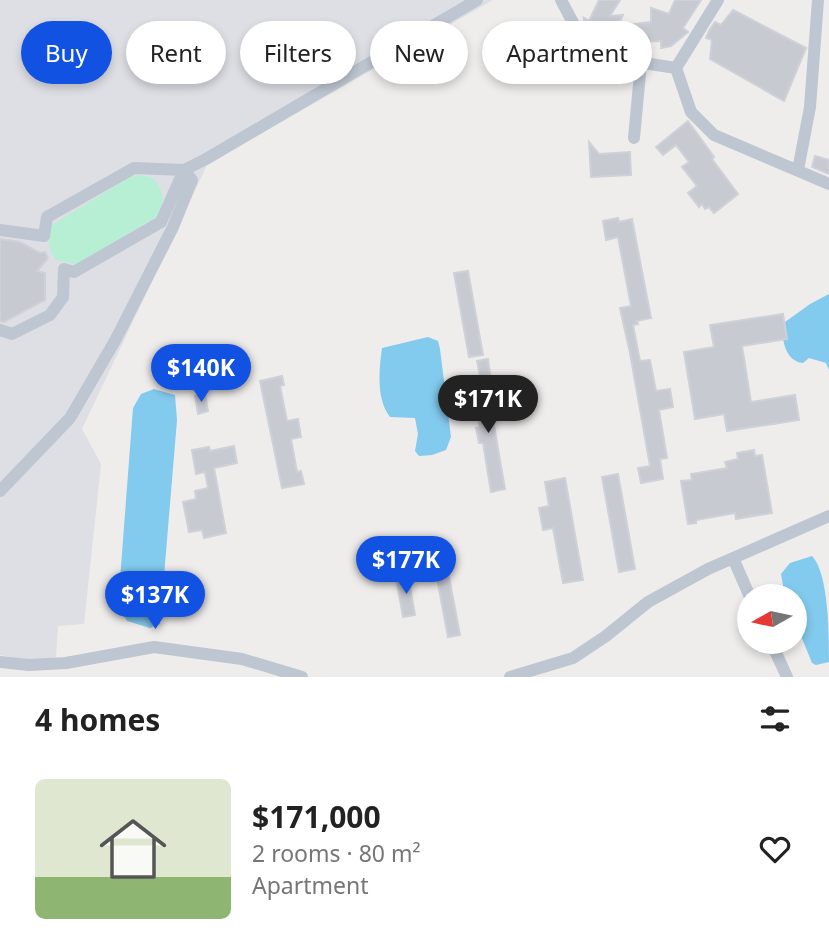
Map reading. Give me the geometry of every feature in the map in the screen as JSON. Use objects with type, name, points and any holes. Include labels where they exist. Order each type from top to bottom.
[{"type":"street","points":[[0,230],[44,236],[47,217],[134,168],[184,170],[477,0]]},
{"type":"street","points":[[561,0],[572,21]]},
{"type":"street","points":[[676,68],[718,0]]},
{"type":"street","points":[[798,170],[810,107],[818,0]]},
{"type":"street","points":[[652,64],[676,68]]},
{"type":"street","points":[[676,68],[691,112],[714,135],[829,184]]},
{"type":"street","points":[[634,138],[638,84]]},
{"type":"street","points":[[0,330],[12,334],[50,315],[63,297],[64,269],[74,272],[161,222],[184,170]]},
{"type":"street","points":[[0,491],[71,418],[173,227],[192,180],[184,170]]},
{"type":"street","points":[[510,677],[573,658],[606,636],[648,602],[708,569],[829,516]]},
{"type":"street","points":[[733,558],[744,584]]},
{"type":"street","points":[[0,662],[29,665],[66,663],[153,647],[242,659],[302,677]]},
{"type":"street","points":[[776,654],[787,677]]},
{"type":"shaded area","points":[[0,0],[493,0],[457,21],[370,21],[370,71],[356,79],[356,21],[240,21],[240,84],[347,84],[207,165],[82,429],[101,464],[84,624],[58,626],[56,657],[35,662],[0,655]]},
{"type":"green space","points":[[141,175],[153,178],[161,191],[163,201],[158,216],[77,264],[56,260],[49,243],[52,225],[130,177]]},
{"type":"water","points":[[829,294],[829,370],[826,363],[809,358],[803,363],[792,358],[786,349],[781,325]]},
{"type":"water","points":[[428,337],[438,341],[440,349],[451,437],[446,450],[419,456],[415,451],[418,434],[415,418],[390,417],[382,402],[380,366],[382,348]]},
{"type":"water","points":[[154,389],[175,395],[177,420],[160,624],[150,628],[127,621],[118,606],[133,408],[141,394]]},
{"type":"water","points":[[812,556],[818,565],[827,606],[829,662],[816,665],[812,663],[807,651],[807,584],[783,584],[781,574],[790,563]]},
{"type":"building","points":[[599,0],[620,0],[610,16],[623,15],[620,21],[589,21]]},
{"type":"building","points":[[675,0],[701,0],[683,28],[688,32],[671,46],[661,48],[661,41],[652,41],[651,8],[669,14]]},
{"type":"building","points":[[733,10],[806,48],[784,101],[710,59],[712,40],[706,38],[709,31],[715,22],[721,25]]},
{"type":"building","points":[[688,121],[738,194],[714,213],[709,207],[705,209],[702,204],[699,207],[688,193],[697,186],[682,167],[689,162],[676,145],[663,155],[656,147]]},
{"type":"building","points":[[589,142],[599,154],[630,152],[631,175],[591,177]]},
{"type":"building","points":[[815,156],[829,160],[829,174],[812,167]]},
{"type":"building","points":[[618,218],[619,222],[632,219],[651,318],[637,321],[638,324],[633,325],[640,361],[650,360],[656,391],[670,389],[673,407],[659,410],[667,458],[660,459],[663,479],[641,483],[638,468],[650,466],[620,308],[631,306],[618,237],[606,240],[603,221]]},
{"type":"building","points":[[0,239],[20,242],[40,253],[45,252],[48,258],[37,271],[45,273],[45,300],[4,322],[0,321]]},
{"type":"building","points":[[468,271],[483,355],[469,357],[454,273]]},
{"type":"building","points":[[783,314],[787,339],[742,346],[751,402],[795,395],[799,420],[727,431],[724,414],[695,419],[684,352],[714,347],[710,325]]},
{"type":"building","points":[[488,359],[490,374],[480,376],[477,361]]},
{"type":"building","points":[[282,376],[284,385],[280,386],[287,421],[298,419],[301,437],[291,439],[297,472],[301,471],[304,484],[282,488],[260,381]]},
{"type":"building","points":[[486,379],[505,489],[491,492],[483,443],[479,443],[476,428],[480,427],[472,381]]},
{"type":"building","points":[[205,394],[208,411],[198,414],[195,396]]},
{"type":"building","points":[[234,446],[237,463],[214,468],[226,533],[204,538],[202,530],[189,532],[183,502],[196,499],[195,491],[208,488],[205,472],[196,474],[192,450],[209,447],[210,451]]},
{"type":"building","points":[[754,450],[755,456],[762,455],[772,513],[736,519],[735,513],[688,524],[681,481],[692,480],[691,474],[727,468],[725,462],[738,459],[737,453]]},
{"type":"building","points":[[618,474],[635,569],[619,572],[602,477]]},
{"type":"building","points":[[565,478],[583,580],[563,583],[553,528],[543,530],[539,508],[549,506],[545,482]]},
{"type":"building","points":[[444,550],[460,635],[448,637],[432,552]]},
{"type":"building","points":[[408,575],[415,615],[403,617],[396,577]]}]
